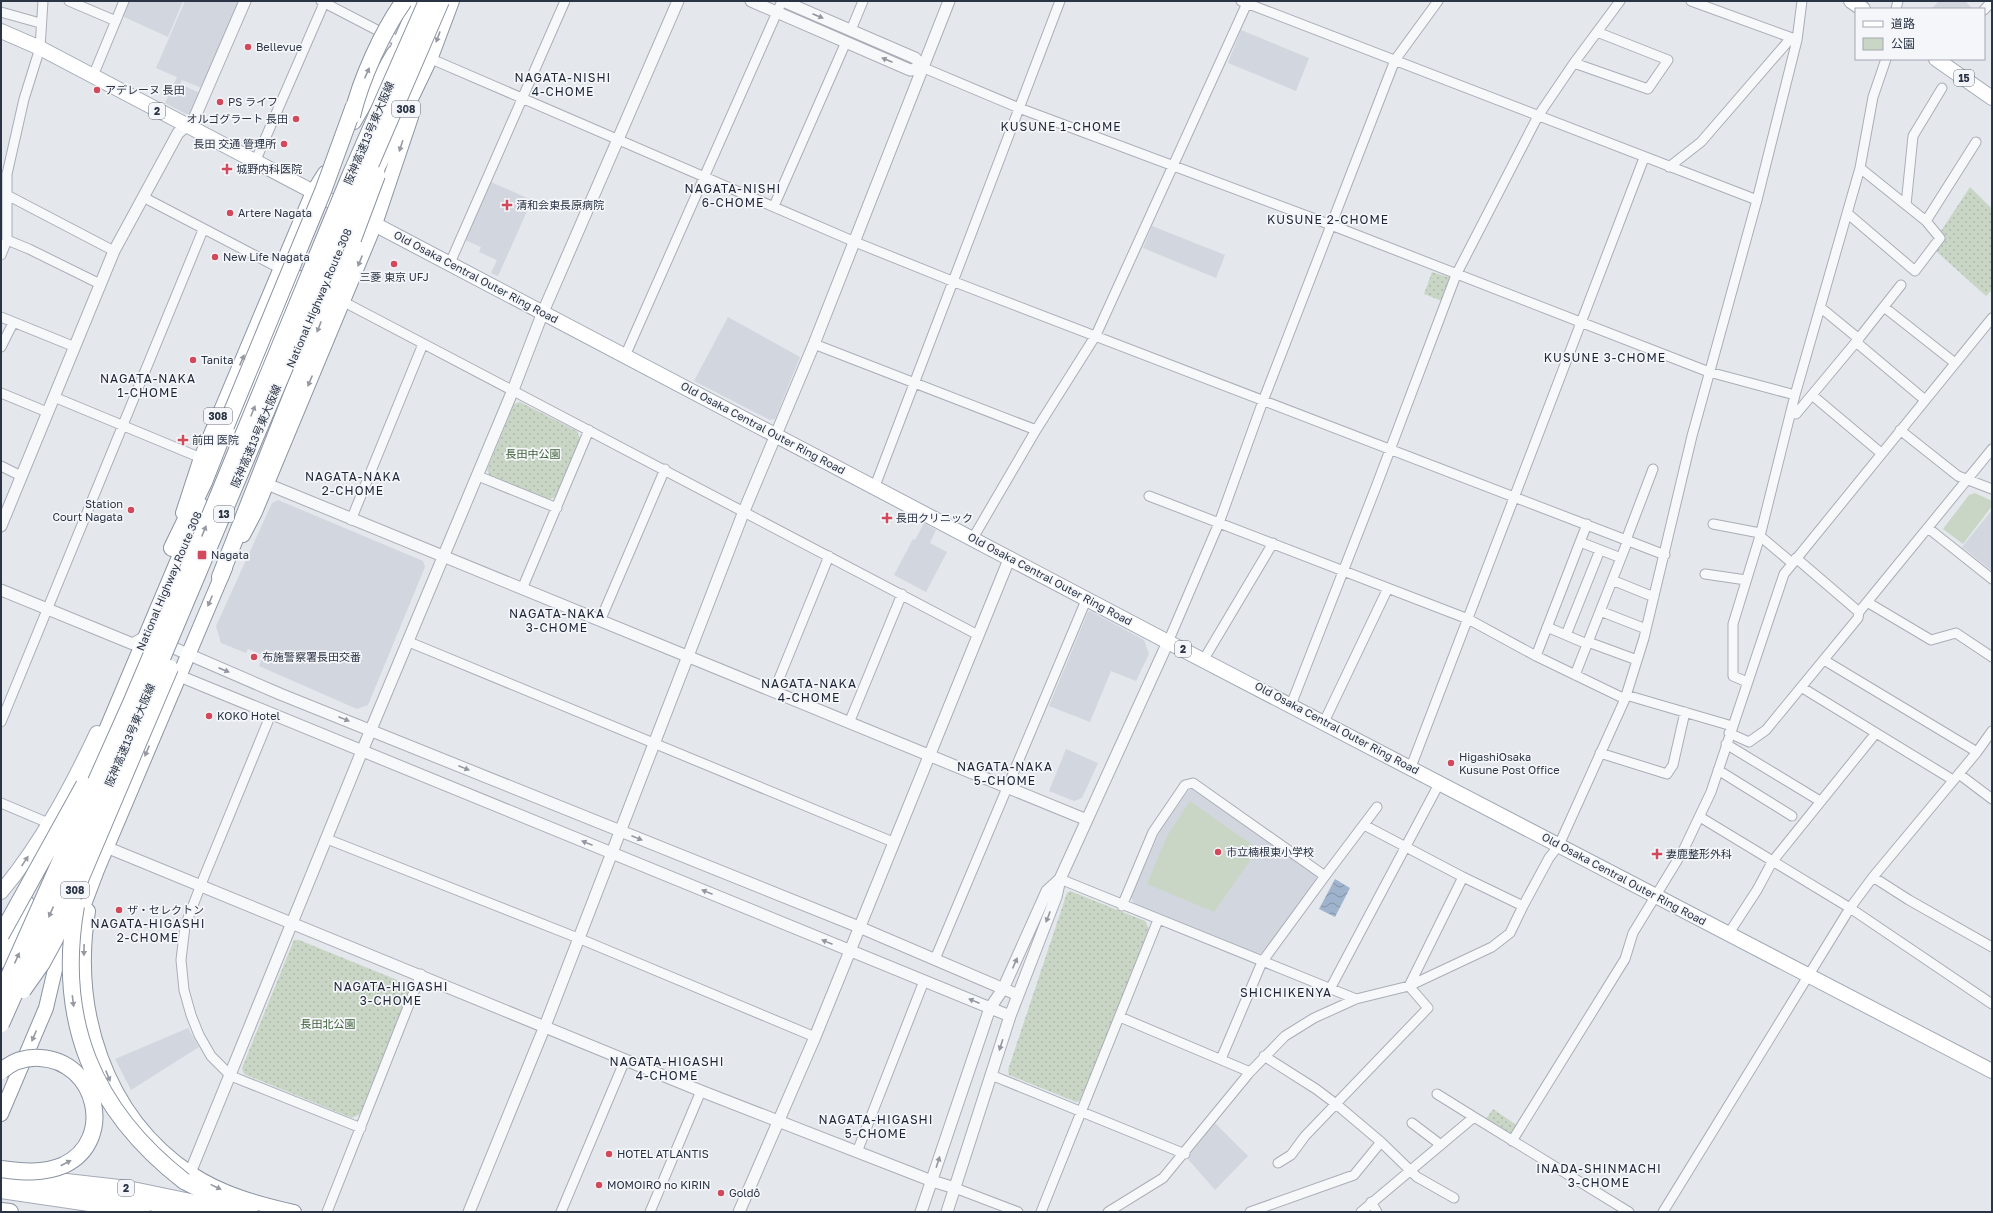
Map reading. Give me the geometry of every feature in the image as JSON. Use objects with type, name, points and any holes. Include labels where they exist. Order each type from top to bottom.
[{"type":"highway","points":[[172,548],[204,482],[323,191],[354,106],[385,31],[404,1]]},
{"type":"highway","name":"阪神高速13号東大阪線","points":[[1,1024],[107,786],[321,246],[426,1]]},
{"type":"highway","name":"阪神高速13号東大阪線","points":[[1,994],[195,567],[441,1]]},
{"type":"highway","points":[[220,577],[289,406],[353,239],[432,22]]},
{"type":"highway","points":[[321,246],[354,106]]},
{"type":"highway","points":[[195,567],[179,643],[76,906],[70,956],[74,1008],[78,1031],[103,1093],[131,1132],[165,1166],[184,1181],[204,1193],[249,1212]]},
{"type":"highway","points":[[1,936],[109,737],[173,597],[195,567]]},
{"type":"highway","points":[[1,1013],[30,981],[42,963],[99,850]]},
{"type":"highway","points":[[1,928],[40,865]]},
{"type":"highway","points":[[1,1071],[16,1062],[26,1059],[45,1058],[66,1065],[82,1078],[92,1098],[94,1109],[91,1134],[82,1151],[64,1165],[40,1172],[1,1169]]},
{"type":"highway","points":[[1,1180],[130,1198],[196,1212]]},
{"type":"highway","points":[[1,1211],[10,1212]]},
{"type":"main road","name":"National Highway Route 308","points":[[1,961],[20,916],[64,830],[135,651],[146,636],[217,465],[334,202],[418,1]]},
{"type":"main road","name":"National Highway Route 308","points":[[1,1114],[46,1008],[71,903],[81,871],[243,475],[355,214],[431,57],[452,1]]},
{"type":"main road","points":[[1852,1],[1862,8]]},
{"type":"main road","name":"Old Osaka Central Outer Ring Road","points":[[1,31],[40,48],[186,126],[334,202],[1010,557],[1168,642],[1204,659],[1992,1071]]},
{"type":"main road","name":"308","points":[[20,916],[54,826],[135,651],[172,548],[201,458],[313,192],[400,42]]},
{"type":"main road","name":"308","points":[[46,1008],[97,870],[99,850],[188,654],[220,577],[255,512],[344,302],[374,224],[431,57]]},
{"type":"main road","name":"15","points":[[1938,60],[1990,94]]},
{"type":"main road","points":[[1,892],[54,826]]},
{"type":"main road","points":[[97,870],[85,932],[86,999],[94,1041],[112,1086],[135,1122],[163,1152],[190,1173],[237,1197],[294,1212]]},
{"type":"main road","name":"2","points":[[1,1173],[128,1188],[249,1212]]},
{"type":"main road","name":"2","points":[[1,1191],[143,1212]]},
{"type":"street","points":[[1,254],[7,240],[7,195],[4,174],[24,99],[40,48],[42,1]]},
{"type":"street","points":[[69,1],[116,21]]},
{"type":"street","points":[[93,76],[124,1]]},
{"type":"street","points":[[1,526],[114,251],[178,133],[194,119],[245,1]]},
{"type":"street","points":[[450,263],[565,1]]},
{"type":"street","points":[[190,1173],[231,1076],[362,751],[478,476],[513,390],[542,312],[678,1]]},
{"type":"street","points":[[751,1],[910,70],[924,68]]},
{"type":"street","points":[[625,356],[782,1],[915,58],[924,68],[1019,108],[1332,225],[1456,275],[1709,372],[1795,395]]},
{"type":"street","points":[[851,30],[863,1]]},
{"type":"street","points":[[469,1212],[545,1026],[744,511],[855,242],[949,1]]},
{"type":"street","points":[[875,486],[916,382],[952,281],[1060,1]]},
{"type":"street","points":[[947,1212],[1010,1016],[1056,897],[1060,880],[1168,642],[1219,523],[1263,401],[1395,60],[1438,1]]},
{"type":"street","points":[[1291,705],[1391,449],[1456,275],[1538,116],[1574,63],[1620,1]]},
{"type":"street","points":[[1691,1],[1794,39]]},
{"type":"street","points":[[1108,1212],[1163,1178],[1185,1154],[1250,1072],[1285,1036],[1314,1018],[1356,999],[1409,986],[1492,947],[1510,933],[1549,858],[1559,845],[1626,697],[1646,629],[1709,372],[1757,200],[1802,1]]},
{"type":"street","points":[[256,162],[323,2],[400,42]]},
{"type":"street","points":[[973,538],[1036,430],[1096,335],[1245,2],[1644,158],[1757,200]]},
{"type":"street","points":[[1,12],[40,23]]},
{"type":"street","points":[[1574,63],[1648,89],[1668,60],[1597,32]]},
{"type":"street","points":[[1669,167],[1701,142],[1794,39]]},
{"type":"street","points":[[774,206],[846,42]]},
{"type":"street","points":[[431,57],[436,61],[855,242],[1263,401],[1665,554]]},
{"type":"street","points":[[1747,682],[1733,676],[1733,624],[1760,535],[1795,395],[1860,168],[1873,97],[1886,60]]},
{"type":"street","points":[[1906,205],[1913,136],[1942,88]]},
{"type":"street","points":[[1926,221],[1976,142]]},
{"type":"street","points":[[1411,767],[1644,158]]},
{"type":"street","points":[[1847,213],[1915,271],[1940,238],[1926,221],[1860,168]]},
{"type":"street","points":[[7,195],[114,251]]},
{"type":"street","points":[[143,197],[203,230],[281,269]]},
{"type":"street","points":[[1,722],[203,230]]},
{"type":"street","points":[[7,240],[29,249],[100,284]]},
{"type":"street","points":[[1791,412],[1796,414],[1858,341],[1901,285]]},
{"type":"street","points":[[344,302],[978,635]]},
{"type":"street","points":[[1820,307],[1925,400]]},
{"type":"street","points":[[1884,307],[1954,363]]},
{"type":"street","points":[[1,317],[74,347]]},
{"type":"street","points":[[1512,1141],[1625,959],[1633,933],[1683,851],[1700,817],[1711,792],[1730,729],[1784,574],[1992,318]]},
{"type":"street","points":[[1,346],[14,323]]},
{"type":"street","points":[[351,520],[423,344]]},
{"type":"street","points":[[814,344],[916,382],[1036,430]]},
{"type":"street","points":[[1,393],[47,412]]},
{"type":"street","points":[[1812,395],[1882,453]]},
{"type":"street","points":[[54,397],[201,458]]},
{"type":"street","points":[[522,589],[589,430]]},
{"type":"street","points":[[1900,430],[1958,476],[1992,489]]},
{"type":"street","points":[[1149,496],[1468,619],[1536,656],[1575,675],[1626,697],[1685,712],[1730,729],[1749,742],[1766,730],[1858,618],[1859,612],[1867,602],[1992,449]]},
{"type":"street","points":[[1,466],[21,476]]},
{"type":"street","points":[[1575,675],[1621,558],[1653,468]]},
{"type":"street","points":[[600,621],[665,470]]},
{"type":"street","points":[[478,476],[557,508]]},
{"type":"street","points":[[267,484],[351,520],[774,691],[1087,820]]},
{"type":"street","points":[[1536,656],[1587,524]]},
{"type":"street","points":[[1713,524],[1760,535],[1859,612]]},
{"type":"street","points":[[1928,528],[1992,579]]},
{"type":"street","points":[[1580,542],[1621,558]]},
{"type":"street","points":[[1204,659],[1273,543]]},
{"type":"street","points":[[1566,636],[1600,550]]},
{"type":"street","points":[[774,691],[829,556]]},
{"type":"street","points":[[739,1212],[815,1037],[849,950],[1010,557]]},
{"type":"street","points":[[1705,574],[1746,580]]},
{"type":"street","points":[[1612,580],[1654,597]]},
{"type":"street","points":[[1324,722],[1388,588]]},
{"type":"street","points":[[1,590],[47,609],[135,651],[163,670],[1010,1016]]},
{"type":"street","points":[[849,723],[902,594]]},
{"type":"street","points":[[935,959],[1087,598]]},
{"type":"street","points":[[1867,602],[1931,640],[1956,633],[1992,657]]},
{"type":"street","points":[[1600,611],[1646,629]]},
{"type":"street","points":[[1547,627],[1566,636],[1637,660]]},
{"type":"street","points":[[146,636],[371,730],[859,927],[1018,995]]},
{"type":"street","points":[[409,642],[893,842]]},
{"type":"street","points":[[1824,660],[1977,752]]},
{"type":"street","points":[[1801,687],[1876,733],[1956,777],[1992,799]]},
{"type":"street","points":[[1600,753],[1667,774],[1673,765],[1685,712]]},
{"type":"street","points":[[271,714],[185,926],[181,960],[184,990],[190,1015],[199,1036],[211,1056],[231,1076],[361,1128]]},
{"type":"street","points":[[1663,1212],[1850,908],[1874,876],[1977,752],[1992,731]]},
{"type":"street","points":[[1728,933],[1757,890],[1772,862],[1876,733]]},
{"type":"street","points":[[1726,744],[1820,801]]},
{"type":"street","points":[[1718,770],[1792,816]]},
{"type":"street","points":[[1330,989],[1440,782]]},
{"type":"street","points":[[1122,906],[1153,832],[1186,785],[1193,783],[1325,876]]},
{"type":"street","points":[[1,803],[54,826]]},
{"type":"street","points":[[1221,1059],[1262,962],[1377,807]]},
{"type":"street","points":[[1700,817],[1850,908],[1992,1004]]},
{"type":"street","points":[[1364,825],[1523,906]]},
{"type":"street","points":[[327,839],[578,938],[815,1037]]},
{"type":"street","points":[[99,850],[200,886],[421,974],[701,1091],[932,1181],[955,1188],[1018,1212]]},
{"type":"street","points":[[1874,876],[1908,900],[1992,947]]},
{"type":"street","points":[[1409,986],[1464,877]]},
{"type":"street","points":[[1060,880],[1356,999]]},
{"type":"street","points":[[921,1212],[990,1008],[1003,988],[1047,891],[1060,880]]},
{"type":"street","points":[[1041,1212],[1158,920]]},
{"type":"street","points":[[328,1212],[421,974]]},
{"type":"street","points":[[857,1152],[924,981]]},
{"type":"street","points":[[1278,1163],[1291,1155],[1305,1136],[1428,1008],[1409,986]]},
{"type":"street","points":[[1120,1018],[1250,1072]]},
{"type":"street","points":[[1264,1056],[1316,1089],[1336,1104],[1381,1142],[1416,1177],[1454,1198]]},
{"type":"street","points":[[562,1212],[625,1060]]},
{"type":"street","points":[[991,1075],[1185,1154]]},
{"type":"street","points":[[650,1212],[701,1091]]},
{"type":"street","points":[[1437,1094],[1629,1212]]},
{"type":"street","points":[[1361,1212],[1371,1202],[1474,1117]]},
{"type":"street","points":[[1412,1123],[1441,1145]]},
{"type":"street","points":[[1250,1212],[1354,1175],[1381,1142]]},
{"type":"street","points":[[1371,1202],[1377,1212]]},
{"type":"shaded area","points":[[129,1],[183,1],[168,37],[122,16]]},
{"type":"shaded area","points":[[185,1],[239,1],[202,88],[182,80],[180,84],[200,93],[190,116],[165,103],[177,77],[156,68]]},
{"type":"shaded area","points":[[1939,1],[1965,1],[1972,8],[1932,8]]},
{"type":"shaded area","points":[[1241,30],[1309,58],[1296,91],[1228,63]]},
{"type":"shaded area","points":[[491,182],[532,200],[498,276],[491,273],[497,260],[479,252],[481,247],[465,240]]},
{"type":"shaded area","points":[[1152,226],[1225,255],[1216,278],[1143,248]]},
{"type":"shaded area","points":[[728,317],[800,357],[775,419],[770,420],[694,381]]},
{"type":"shaded area","points":[[278,500],[423,561],[425,567],[368,705],[357,709],[259,666],[263,655],[248,649],[246,653],[221,643],[216,626],[272,503]]},
{"type":"shaded area","points":[[1992,510],[1992,571],[1962,547]]},
{"type":"shaded area","points":[[924,523],[936,530],[930,543],[947,552],[926,592],[894,575],[913,539],[915,540]]},
{"type":"shaded area","points":[[1090,611],[1144,640],[1149,654],[1136,681],[1111,671],[1090,722],[1049,706],[1088,612]]},
{"type":"shaded area","points":[[1066,749],[1098,763],[1082,798],[1074,801],[1049,791]]},
{"type":"shaded area","name":"市立楠根東小学校","points":[[1192,789],[1316,874],[1317,882],[1267,952],[1258,954],[1134,904],[1131,897],[1160,831],[1188,791]]},
{"type":"shaded area","points":[[188,1028],[199,1047],[131,1090],[115,1059]]},
{"type":"shaded area","points":[[1215,1123],[1248,1156],[1215,1190],[1187,1158]]},
{"type":"green space","points":[[1970,187],[1992,209],[1992,290],[1986,296],[1936,251],[1946,237],[1941,231]]},
{"type":"green space","points":[[1432,272],[1451,278],[1442,301],[1424,294]]},
{"type":"green space","name":"長田中公園","points":[[520,402],[577,431],[580,439],[556,496],[549,500],[490,477],[487,470],[514,404]]},
{"type":"green space","points":[[1975,493],[1992,501],[1992,506],[1963,544],[1943,529],[1969,495]]},
{"type":"green space","points":[[1190,801],[1258,849],[1214,912],[1147,884],[1167,836]]},
{"type":"green space","points":[[1070,891],[1145,921],[1149,929],[1081,1100],[1076,1102],[1009,1075],[1008,1070],[1067,893]]},
{"type":"green space","name":"長田北公園","points":[[294,940],[299,940],[407,984],[410,989],[360,1114],[352,1118],[244,1074],[242,1068]]},
{"type":"green space","points":[[1493,1109],[1518,1126],[1511,1136],[1486,1119]]},
{"type":"water","points":[[1335,879],[1350,888],[1335,917],[1319,909]]},
{"type":"place","name":"Bellevue","points":[[248,47]]},
{"type":"place","name":"アデレーヌ 長田","points":[[97,90]]},
{"type":"place","name":"PS ライフ","points":[[220,102]]},
{"type":"place","name":"オルゴグラート 長田","points":[[296,119]]},
{"type":"place","name":"長田 交通 管理所","points":[[284,144]]},
{"type":"place","name":"城野内科医院","points":[[227,169]]},
{"type":"place","name":"清和会東長原病院","points":[[507,205]]},
{"type":"place","name":"Artere Nagata","points":[[230,213]]},
{"type":"place","name":"New Life Nagata","points":[[215,257]]},
{"type":"place","name":"三菱 東京 UFJ","points":[[394,264]]},
{"type":"place","name":"Tanita","points":[[193,360]]},
{"type":"place","name":"前田 医院","points":[[183,440]]},
{"type":"place","name":"Station Court Nagata","points":[[131,510]]},
{"type":"place","name":"長田クリニック","points":[[887,518]]},
{"type":"place","name":"Nagata","points":[[202,555]]},
{"type":"place","name":"布施警察署長田交番","points":[[254,657]]},
{"type":"place","name":"KOKO Hotel","points":[[209,716]]},
{"type":"place","name":"HigashiOsaka Kusune Post Office","points":[[1451,763]]},
{"type":"place","name":"市立楠根東小学校","points":[[1218,852]]},
{"type":"place","name":"妻鹿整形外科","points":[[1657,854]]},
{"type":"place","name":"ザ・セレクトン","points":[[119,910]]},
{"type":"place","name":"HOTEL ATLANTIS","points":[[609,1154]]},
{"type":"place","name":"MOMOIRO no KIRIN","points":[[599,1185]]},
{"type":"place","name":"Goldô","points":[[721,1193]]},
{"type":"district","name":"NAGATA-NISHI 4-CHOME","points":[[563,85]]},
{"type":"district","name":"KUSUNE 1-CHOME","points":[[1061,127]]},
{"type":"district","name":"NAGATA-NISHI 6-CHOME","points":[[733,196]]},
{"type":"district","name":"KUSUNE 2-CHOME","points":[[1328,220]]},
{"type":"district","name":"KUSUNE 3-CHOME","points":[[1605,358]]},
{"type":"district","name":"NAGATA-NAKA 1-CHOME","points":[[148,386]]},
{"type":"district","name":"NAGATA-NAKA 2-CHOME","points":[[353,484]]},
{"type":"district","name":"NAGATA-NAKA 3-CHOME","points":[[557,621]]},
{"type":"district","name":"NAGATA-NAKA 4-CHOME","points":[[809,691]]},
{"type":"district","name":"NAGATA-NAKA 5-CHOME","points":[[1005,774]]},
{"type":"district","name":"NAGATA-HIGASHI 2-CHOME","points":[[148,931]]},
{"type":"district","name":"SHICHIKENYA","points":[[1286,993]]},
{"type":"district","name":"NAGATA-HIGASHI 3-CHOME","points":[[391,994]]},
{"type":"district","name":"NAGATA-HIGASHI 4-CHOME","points":[[667,1069]]},
{"type":"district","name":"NAGATA-HIGASHI 5-CHOME","points":[[876,1127]]},
{"type":"district","name":"INADA-SHINMACHI 3-CHOME","points":[[1599,1176]]}]
